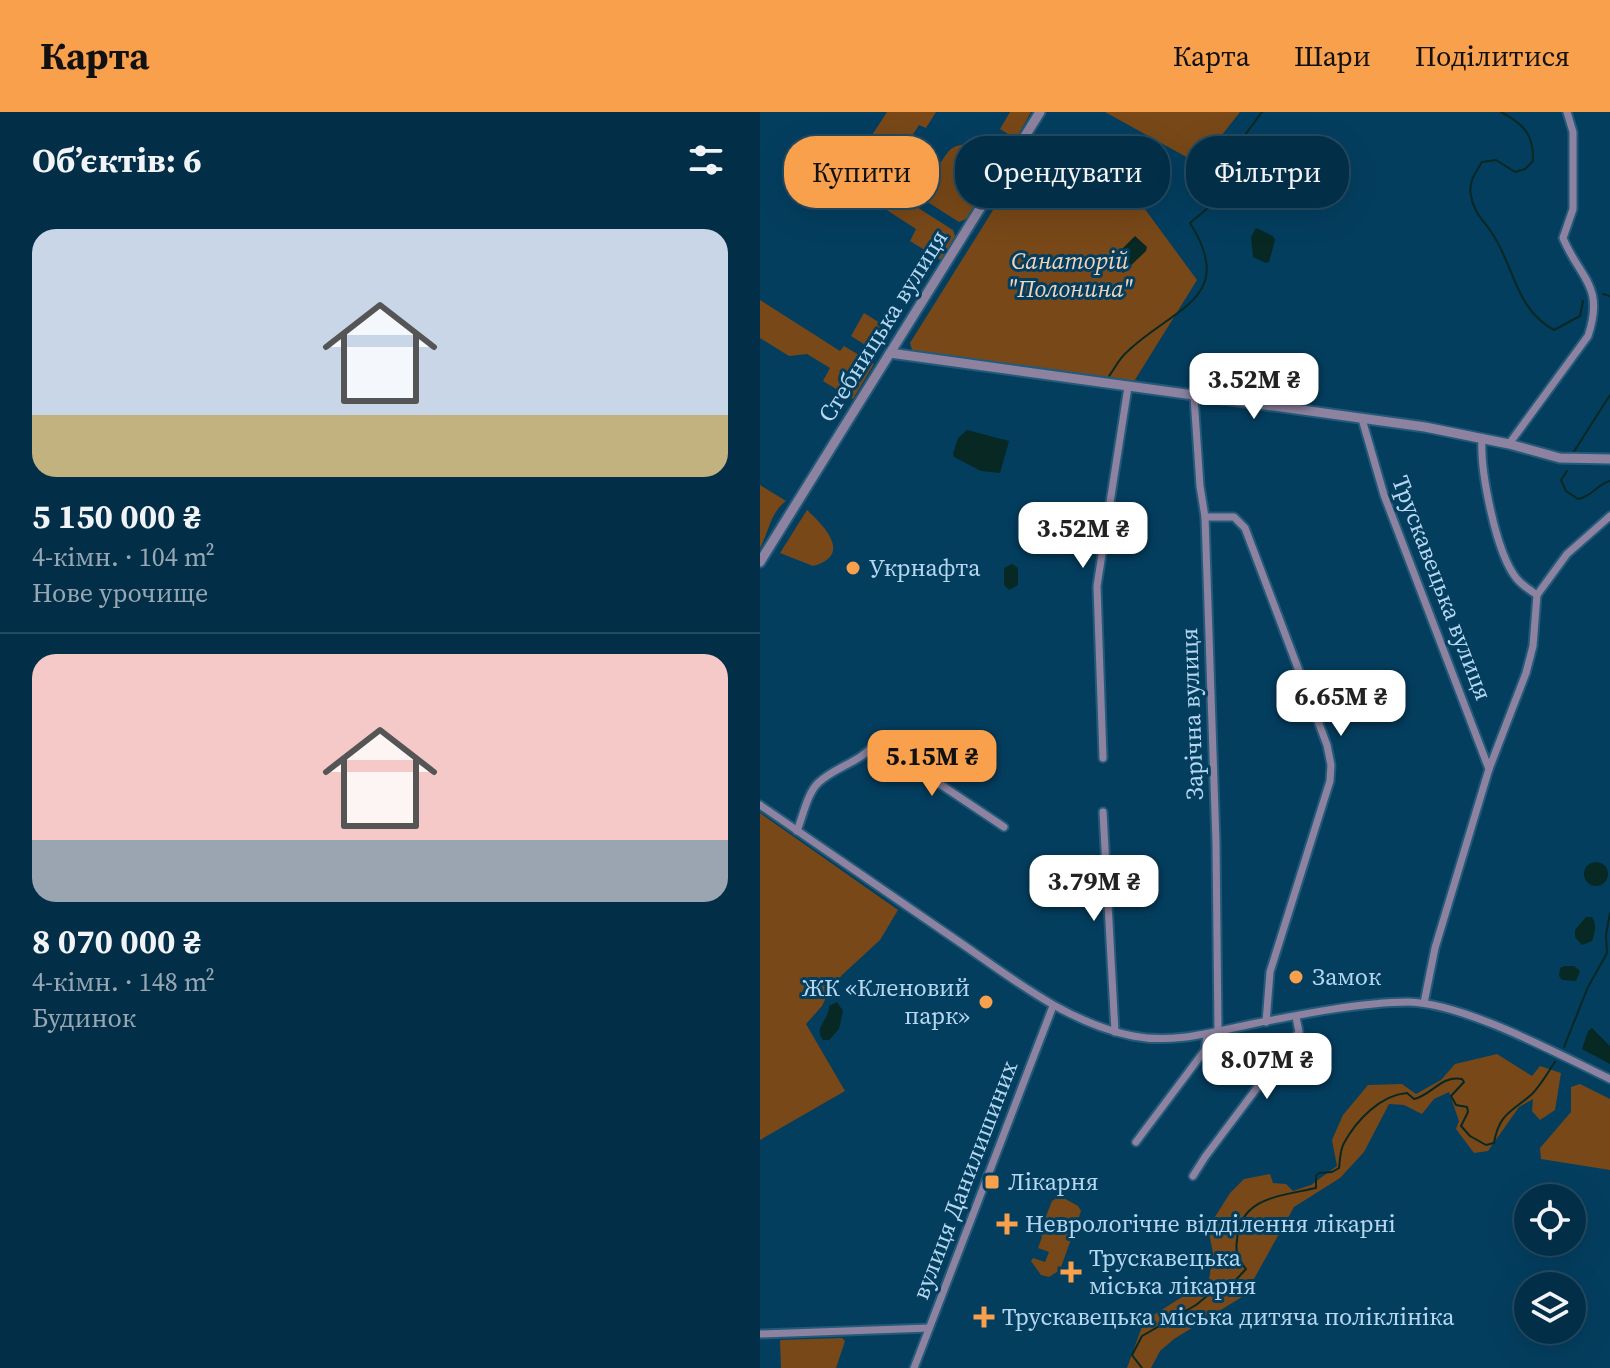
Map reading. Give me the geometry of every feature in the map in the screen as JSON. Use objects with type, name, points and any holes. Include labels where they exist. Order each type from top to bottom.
[{"type":"street","name":"Стебницька вулиця","points":[[760,562],[894,354],[1040,112]]},
{"type":"street","points":[[1509,444],[1588,336],[1593,320],[1595,303],[1586,276],[1563,238],[1573,209],[1573,132],[1567,112]]},
{"type":"street","points":[[894,354],[1362,419],[1482,438],[1560,458],[1610,459]]},
{"type":"street","points":[[1103,758],[1097,586],[1128,387]]},
{"type":"street","name":"Зарічна вулиця","points":[[1194,397],[1205,517],[1216,842],[1218,1031]]},
{"type":"street","name":"Трускавецька вулиця","points":[[1362,419],[1384,495],[1489,769]]},
{"type":"street","points":[[1482,438],[1483,464],[1503,554],[1516,578],[1537,595],[1567,554],[1610,516]]},
{"type":"street","points":[[1205,517],[1234,517],[1245,528],[1315,712],[1331,765],[1330,781],[1270,972],[1266,1022]]},
{"type":"street","name":"Трускавецька вулиця","points":[[1424,1003],[1435,948],[1489,769],[1526,673],[1533,646],[1537,595]]},
{"type":"street","points":[[797,831],[815,787],[821,780],[866,755],[877,742],[1004,827]]},
{"type":"street","points":[[760,805],[1053,1006],[1115,1032],[1155,1039],[1207,1034],[1395,1002],[1424,1003],[1476,1019],[1610,1079]]},
{"type":"street","points":[[1103,812],[1115,1032]]},
{"type":"street","name":"вулиця Данилишиних","points":[[914,1368],[1053,1006]]},
{"type":"street","points":[[1193,1176],[1299,1032],[1296,1017]]},
{"type":"street","points":[[1136,1142],[1205,1050],[1207,1034]]},
{"type":"street","points":[[760,1334],[929,1328]]},
{"type":"green space","points":[[887,112],[936,112],[926,128],[919,125],[912,136],[871,136]]},
{"type":"green space","points":[[1010,112],[1031,112],[1018,136],[1000,129]]},
{"type":"green space","points":[[1105,112],[1240,112],[1221,136],[1186,136],[1186,157],[1170,148],[1170,136],[1148,136]]},
{"type":"green space","points":[[955,147],[955,208],[973,208],[966,219],[959,222],[937,208],[939,166]]},
{"type":"green space","points":[[884,208],[918,208],[953,230],[955,236],[941,260],[910,241],[916,229]]},
{"type":"green space","name":"Санаторій \"Полонина\"","points":[[994,208],[1144,208],[1197,280],[1133,383],[913,353],[910,343]]},
{"type":"green space","points":[[760,300],[840,351],[844,346],[874,364],[853,399],[823,381],[830,368],[807,354],[789,356],[760,338]]},
{"type":"green space","points":[[864,313],[880,323],[884,344],[878,353],[851,336]]},
{"type":"green space","points":[[760,485],[786,501],[773,517],[760,548]]},
{"type":"green space","points":[[807,510],[827,532],[833,548],[825,561],[813,566],[780,553]]},
{"type":"green space","points":[[760,813],[898,910],[880,940],[842,975],[806,1024],[845,1091],[760,1140]]},
{"type":"green space","points":[[1497,1054],[1532,1076],[1540,1066],[1561,1073],[1555,1110],[1540,1120],[1532,1111],[1533,1099],[1519,1107],[1488,1151],[1474,1153],[1456,1129],[1459,1121],[1449,1092],[1434,1099],[1422,1114],[1404,1105],[1389,1104],[1364,1152],[1340,1178],[1294,1207],[1245,1295],[1174,1339],[1160,1351],[1151,1368],[1127,1368],[1144,1321],[1209,1280],[1213,1253],[1208,1228],[1230,1193],[1244,1179],[1270,1174],[1273,1183],[1286,1184],[1293,1191],[1311,1185],[1337,1166],[1332,1140],[1343,1115],[1368,1085],[1402,1084],[1416,1094],[1441,1080],[1455,1064]]},
{"type":"green space","points":[[1580,1084],[1610,1099],[1610,1170],[1541,1159],[1540,1148],[1571,1112],[1571,1087]]},
{"type":"green space","points":[[1060,1196],[1081,1211],[1060,1270],[1049,1277],[1041,1275],[1031,1261],[1033,1258],[1045,1262],[1049,1252],[1038,1248],[1042,1237],[1040,1232],[1052,1201]]},
{"type":"green space","points":[[842,1338],[845,1341],[836,1368],[781,1368],[780,1340]]},
{"type":"shaded area","points":[[1256,228],[1275,240],[1269,262],[1266,263],[1253,257],[1251,237]]},
{"type":"shaded area","points":[[1135,236],[1147,247],[1146,251],[1123,273],[1112,259]]},
{"type":"shaded area","points":[[967,430],[1009,441],[1000,473],[981,471],[954,457],[958,438]]},
{"type":"shaded area","points":[[1012,564],[1018,568],[1018,585],[1009,590],[1004,585],[1004,568]]},
{"type":"shaded area","points":[[1596,862],[1605,865],[1608,874],[1605,883],[1596,886],[1587,883],[1584,874],[1587,865]]},
{"type":"shaded area","points":[[1586,917],[1592,917],[1595,932],[1592,941],[1582,945],[1575,937],[1575,930]]},
{"type":"shaded area","points":[[1574,966],[1580,971],[1576,981],[1562,980],[1560,968]]},
{"type":"shaded area","points":[[837,1002],[843,1011],[839,1029],[829,1040],[823,1040],[821,1027],[829,1006]]},
{"type":"shaded area","points":[[1592,1028],[1610,1046],[1610,1064],[1582,1049]]},
{"type":"waterway","points":[[1109,376],[1125,353],[1194,299],[1203,285],[1207,269],[1203,248],[1190,223],[1228,196],[1227,143],[1245,135],[1262,112]]},
{"type":"waterway","points":[[1501,112],[1526,131],[1532,144],[1533,161],[1525,169],[1515,172],[1496,160],[1482,162],[1470,187],[1475,208],[1502,251],[1524,301],[1542,322],[1554,330],[1580,316],[1583,301]]},
{"type":"waterway","points":[[1603,294],[1610,296]]},
{"type":"waterway","points":[[1573,453],[1610,395]]},
{"type":"waterway","points":[[1567,471],[1561,480],[1566,491],[1578,499],[1610,481]]},
{"type":"waterway","points":[[1564,1047],[1588,987],[1607,953],[1610,913]]},
{"type":"waterway","points":[[1142,1368],[1132,1355],[1142,1336],[1196,1305],[1218,1287],[1232,1284],[1246,1269],[1236,1249],[1240,1226],[1246,1215],[1264,1201],[1316,1188],[1316,1176],[1339,1168],[1342,1149],[1349,1135],[1378,1104],[1407,1093],[1414,1099],[1448,1080],[1462,1079],[1464,1082],[1451,1096],[1456,1105],[1467,1107],[1468,1112],[1461,1126],[1470,1136],[1486,1145],[1494,1143],[1503,1119],[1535,1090],[1555,1062]]},
{"type":"place","name":"Укрнафта","points":[[853,568]]},
{"type":"place","name":"Замок","points":[[1296,977]]},
{"type":"place","name":"ЖК «Кленовий парк»","points":[[986,1002]]},
{"type":"place","name":"Лікарня","points":[[992,1182]]},
{"type":"place","name":"Неврологічне відділення лікарні","points":[[1007,1224]]},
{"type":"place","name":"Трускавецька міська лікарня","points":[[1071,1272]]},
{"type":"place","name":"Трускавецька міська дитяча поліклініка","points":[[984,1317]]}]
